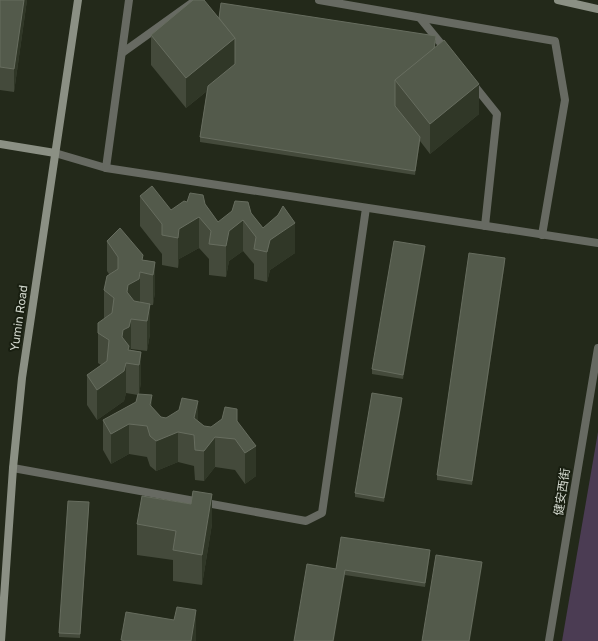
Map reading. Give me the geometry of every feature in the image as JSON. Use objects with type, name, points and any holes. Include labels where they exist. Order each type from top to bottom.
[{"type":"street","name":"Yumin Road","points":[[1,641],[13,468],[22,378],[78,0]]},
{"type":"street","points":[[106,168],[129,0]]},
{"type":"street","points":[[122,53],[196,0]]},
{"type":"street","points":[[319,0],[357,3],[420,18],[555,41],[565,100],[542,235]]},
{"type":"street","points":[[558,0],[598,9]]},
{"type":"street","points":[[420,18],[454,60]]},
{"type":"street","points":[[468,78],[497,114],[485,226]]},
{"type":"street","points":[[0,144],[55,153],[106,168],[598,243]]},
{"type":"street","points":[[13,468],[306,521],[322,513],[366,208]]},
{"type":"street","name":"健安西街","points":[[549,641],[598,348]]},
{"type":"shaded area","points":[[598,432],[598,641],[562,641]]},
{"type":"building","points":[[0,0],[24,0],[14,69],[0,67]]},
{"type":"building","points":[[193,0],[204,0],[235,38],[186,78],[151,35]]},
{"type":"building","points":[[221,3],[436,36],[434,49],[395,80],[395,106],[420,137],[415,171],[200,137],[208,86],[235,64],[235,38],[219,18]]},
{"type":"building","points":[[444,40],[479,84],[430,124],[395,80]]},
{"type":"building","points":[[152,186],[171,210],[184,201],[187,202],[190,193],[203,195],[205,204],[218,222],[232,211],[235,201],[248,202],[251,213],[263,228],[278,215],[283,206],[295,223],[270,240],[267,252],[254,249],[256,237],[243,220],[229,231],[226,246],[209,244],[211,231],[199,217],[179,229],[178,238],[162,235],[162,224],[140,196]]},
{"type":"building","points":[[120,228],[143,255],[142,260],[155,262],[153,275],[140,272],[139,279],[128,285],[127,292],[134,301],[150,304],[147,321],[131,319],[129,327],[123,330],[122,337],[129,346],[128,350],[141,352],[139,365],[126,363],[124,371],[97,390],[87,375],[107,361],[109,340],[98,333],[98,323],[112,313],[114,298],[104,290],[107,276],[118,269],[118,257],[107,241]]},
{"type":"building","points":[[394,241],[425,246],[403,375],[372,369]]},
{"type":"building","points":[[469,253],[505,258],[472,481],[437,475]]},
{"type":"building","points":[[372,393],[402,398],[384,498],[355,493]]},
{"type":"building","points":[[138,394],[152,395],[150,405],[161,417],[166,418],[179,410],[182,398],[198,401],[194,418],[204,426],[211,427],[222,419],[225,407],[237,409],[237,421],[256,446],[245,453],[235,439],[215,437],[204,451],[195,450],[194,435],[178,432],[156,441],[150,436],[147,426],[129,424],[111,434],[103,420],[136,402]]},
{"type":"building","points":[[193,491],[212,494],[202,555],[173,550],[176,531],[137,524],[142,496],[191,504]]},
{"type":"building","points":[[68,501],[89,502],[80,634],[59,633]]},
{"type":"building","points":[[341,537],[430,550],[425,583],[345,570],[333,641],[294,641],[307,564],[336,569]]},
{"type":"building","points":[[436,555],[482,562],[469,641],[422,641]]},
{"type":"building","points":[[177,607],[196,610],[191,641],[121,640],[126,612],[174,620]]}]
